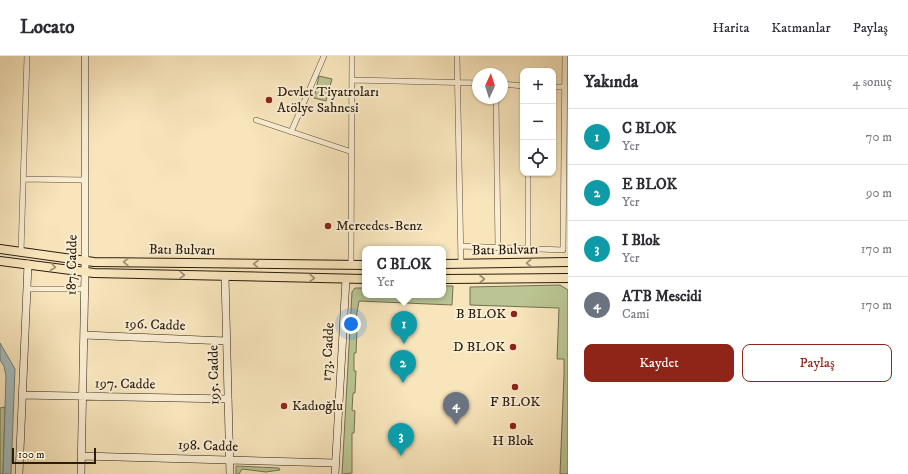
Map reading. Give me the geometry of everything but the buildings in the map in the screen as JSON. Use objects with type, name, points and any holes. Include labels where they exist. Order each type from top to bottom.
[{"type":"main road","name":"Batı Bulvarı","points":[[0,249],[85,260],[362,265]]},
{"type":"main road","name":"Batı Bulvarı","points":[[0,261],[85,271],[362,279]]},
{"type":"main road","name":"Batı Bulvarı","points":[[446,264],[568,262]]},
{"type":"main road","name":"Batı Bulvarı","points":[[446,279],[568,278]]},
{"type":"street","points":[[21,252],[27,56]]},
{"type":"street","name":"187. Cadde","points":[[81,474],[85,271],[85,56]]},
{"type":"street","points":[[291,132],[324,56]]},
{"type":"street","points":[[351,265],[352,56]]},
{"type":"street","points":[[457,56],[461,264]]},
{"type":"street","points":[[461,246],[564,250],[565,56]]},
{"type":"street","points":[[353,80],[472,83]]},
{"type":"street","points":[[508,85],[520,86]]},
{"type":"street","points":[[556,87],[564,88]]},
{"type":"street","points":[[496,104],[498,248]]},
{"type":"street","points":[[256,120],[352,152]]},
{"type":"street","points":[[528,176],[528,249]]},
{"type":"street","points":[[24,179],[85,180]]},
{"type":"street","points":[[19,474],[28,264]]},
{"type":"street","name":"195. Cadde","points":[[225,276],[230,474]]},
{"type":"street","name":"173. Cadde","points":[[335,474],[346,279]]},
{"type":"street","points":[[27,288],[84,289]]},
{"type":"street","name":"196. Cadde","points":[[84,335],[226,341]]},
{"type":"street","name":"197. Cadde","points":[[22,395],[228,399]]},
{"type":"street","name":"198. Cadde","points":[[81,456],[335,463]]},
{"type":"green space","points":[[319,76],[332,79],[326,101],[314,98]]},
{"type":"green space","points":[[560,285],[568,290],[568,474],[560,474],[564,359],[557,359],[559,308],[470,305],[470,287]]},
{"type":"green space","points":[[446,286],[453,286],[452,305],[359,301],[354,330],[357,330],[356,353],[354,353],[354,371],[356,371],[355,393],[353,393],[352,410],[355,411],[354,433],[352,433],[352,473],[342,474],[352,292],[355,288],[362,288],[362,298],[446,298]]},
{"type":"green space","points":[[5,407],[3,474],[0,474],[0,408]]},
{"type":"green space","points":[[236,466],[279,468],[280,470],[266,472],[242,469],[239,474],[236,474]]},
{"type":"water","points":[[0,343],[15,369],[11,474],[3,474],[6,376],[4,366],[0,360]]},
{"type":"place","name":"Devlet Tiyatroları Atölye Sahnesi","points":[[269,100]]},
{"type":"place","name":"Mercedes-Benz","points":[[328,226]]},
{"type":"place","name":"B BLOK","points":[[514,314]]},
{"type":"place","name":"C BLOK","points":[[404,344]]},
{"type":"place","name":"D BLOK","points":[[513,347]]},
{"type":"place","name":"E BLOK","points":[[403,383]]},
{"type":"place","name":"F BLOK","points":[[515,387]]},
{"type":"place","name":"Kadıoğlu","points":[[284,406]]},
{"type":"place","name":"ATB Mescidi","points":[[456,425]]},
{"type":"place","name":"H Blok","points":[[513,426]]},
{"type":"place","name":"I Blok","points":[[401,456]]}]
